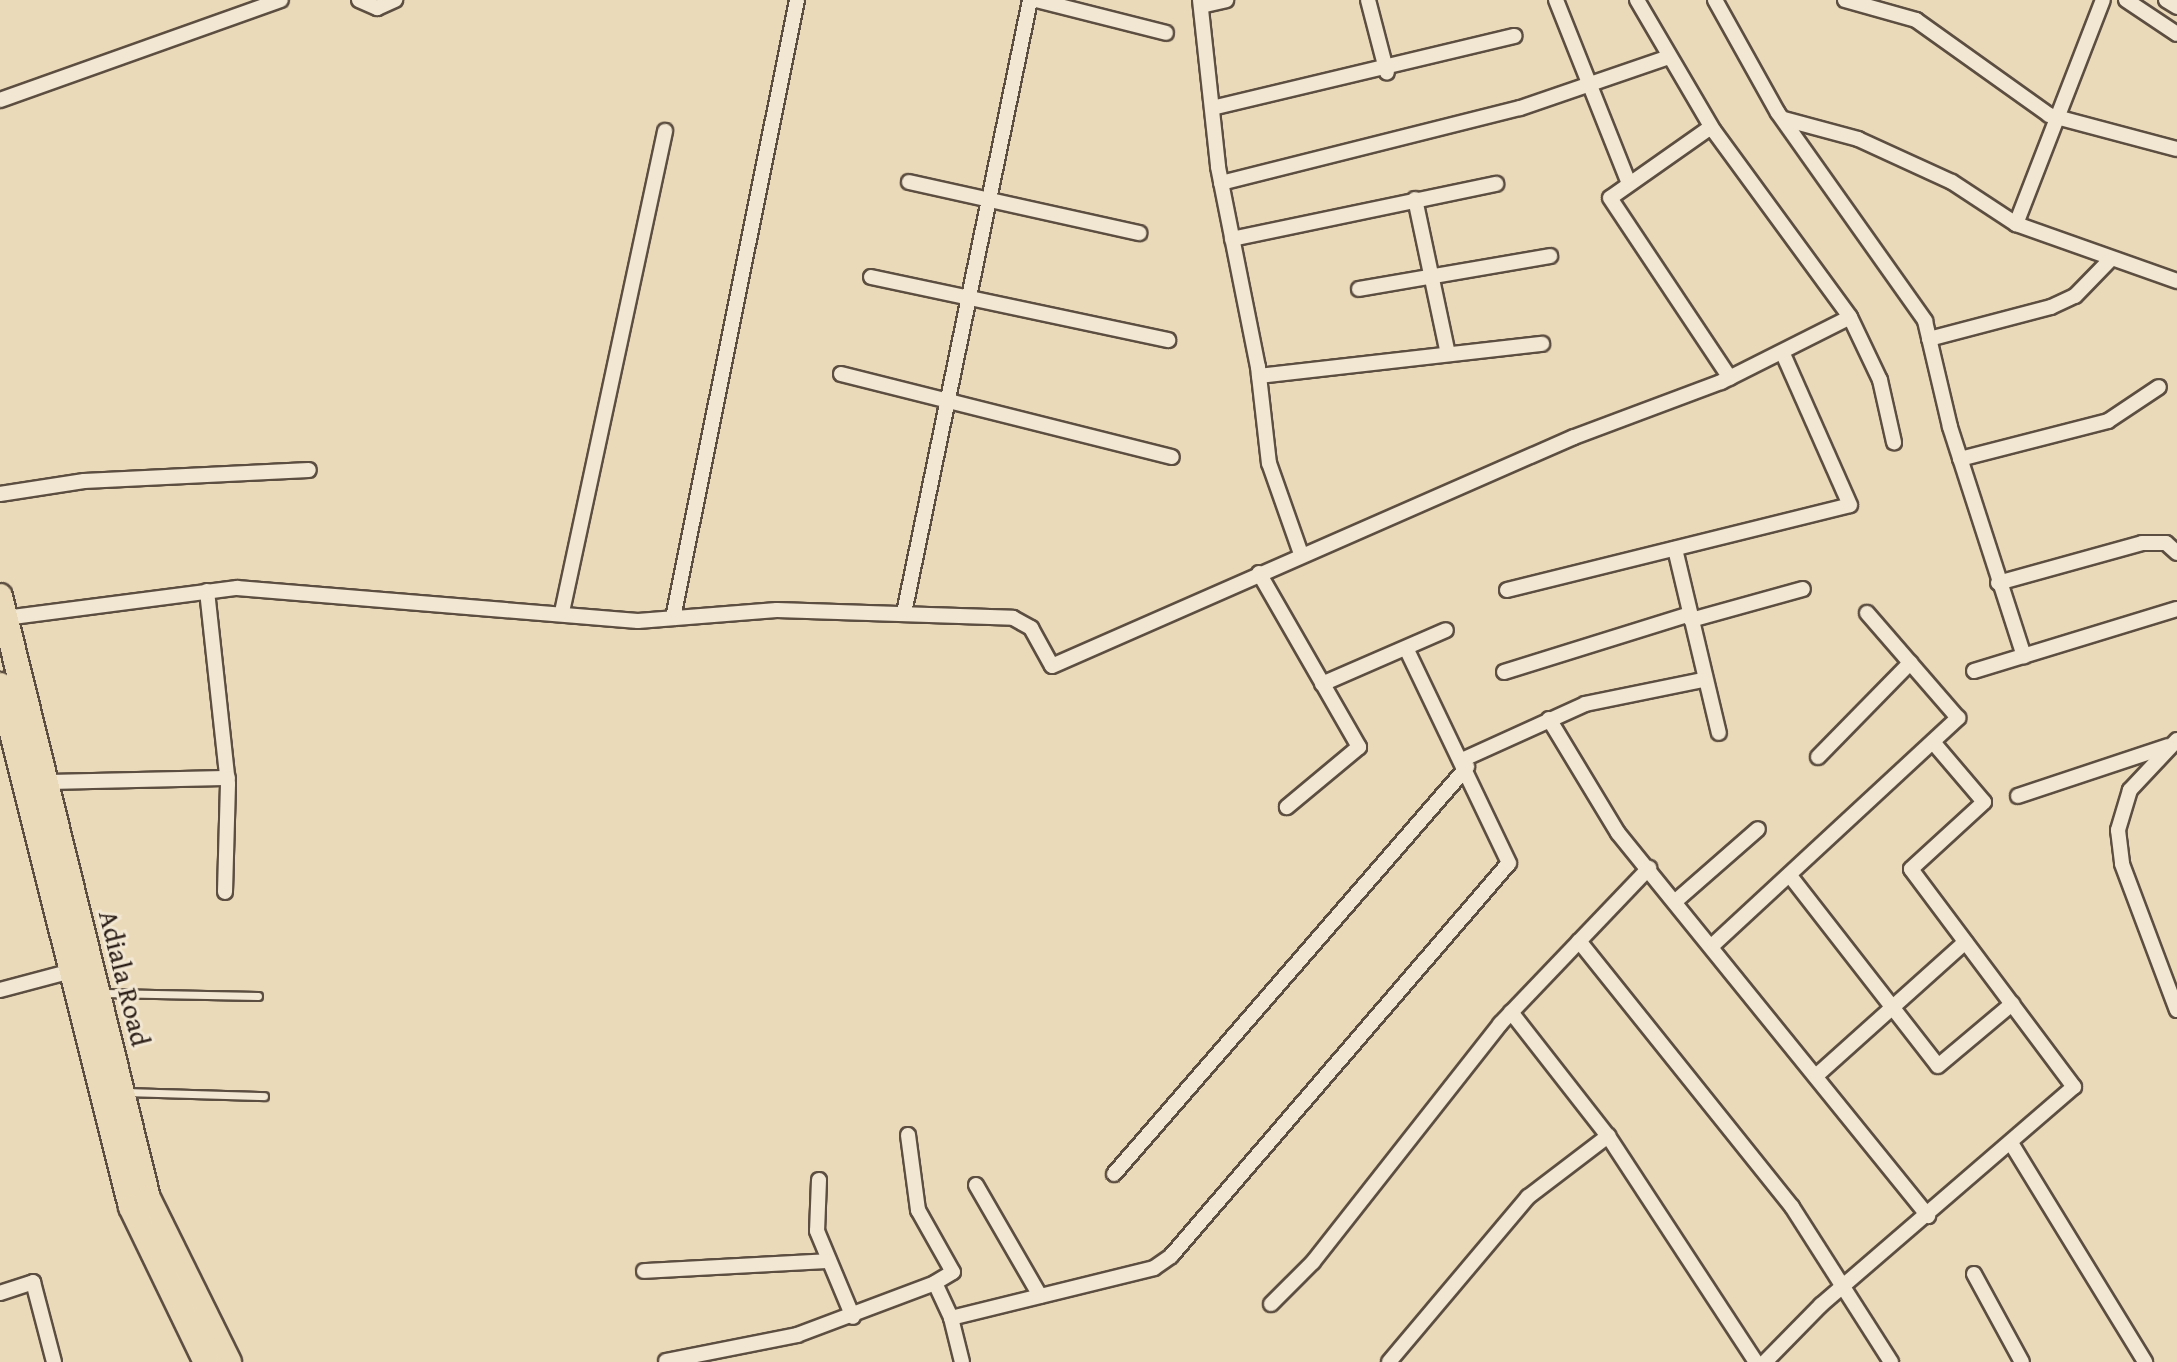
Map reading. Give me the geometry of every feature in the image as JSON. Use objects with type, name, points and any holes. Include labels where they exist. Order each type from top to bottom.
[{"type":"main road","name":"Adiala Road","points":[[3,607],[148,1198],[229,1362]]},
{"type":"main road","name":"Adiala Road","points":[[0,685],[4,726],[72,971],[131,1207],[206,1362]]},
{"type":"street","points":[[0,100],[281,0]]},
{"type":"street","points":[[359,0],[377,8],[395,0]]},
{"type":"street","points":[[673,618],[797,0]]},
{"type":"street","points":[[904,613],[1030,0]]},
{"type":"street","points":[[1036,0],[1166,33]]},
{"type":"street","points":[[1226,0],[1201,3],[1221,183],[1259,376],[1275,494],[1301,554]]},
{"type":"street","points":[[1556,0],[1593,84],[1629,183]]},
{"type":"street","points":[[1637,0],[1711,127],[1850,317],[1880,380],[1894,442]]},
{"type":"street","points":[[1715,0],[1782,118],[1884,257],[1929,339],[1960,459],[2024,656]]},
{"type":"street","points":[[1845,0],[1916,20],[2059,118],[2177,149]]},
{"type":"street","points":[[2016,224],[2103,0]]},
{"type":"street","points":[[2126,0],[2177,34]]},
{"type":"street","points":[[2166,0],[2177,7]]},
{"type":"street","points":[[1373,1],[1387,73]]},
{"type":"street","points":[[1212,108],[1387,73],[1515,36]]},
{"type":"street","points":[[1221,183],[1593,84],[1669,57]]},
{"type":"street","points":[[1782,118],[1872,145],[1952,182],[2016,224],[2110,260],[2177,281]]},
{"type":"street","points":[[1711,127],[1629,183],[1611,204],[1730,378]]},
{"type":"street","points":[[562,612],[665,131]]},
{"type":"street","points":[[909,182],[1139,233]]},
{"type":"street","points":[[1232,239],[1496,184]]},
{"type":"street","points":[[1415,199],[1448,354]]},
{"type":"street","points":[[1359,289],[1431,274],[1550,256]]},
{"type":"street","points":[[1929,339],[2051,307],[2075,296],[2110,260]]},
{"type":"street","points":[[871,277],[1168,340]]},
{"type":"street","points":[[3,607],[207,591],[673,618],[777,610],[1013,618],[1031,628],[1052,666],[1301,554],[1730,378],[1783,354],[1850,317]]},
{"type":"street","points":[[1259,376],[1542,344]]},
{"type":"street","points":[[1507,590],[1850,505],[1783,354]]},
{"type":"street","points":[[841,374],[1172,457]]},
{"type":"street","points":[[1960,459],[2108,421],[2159,387]]},
{"type":"street","points":[[0,494],[84,481],[309,470]]},
{"type":"street","points":[[1998,583],[2142,543],[2166,543],[2177,553]]},
{"type":"street","points":[[1675,549],[1703,680],[1719,733]]},
{"type":"street","points":[[1259,573],[1359,747],[1287,807]]},
{"type":"street","points":[[1504,672],[1690,617],[1803,589]]},
{"type":"street","points":[[207,591],[228,778],[225,892]]},
{"type":"street","points":[[1974,671],[2177,609]]},
{"type":"street","points":[[1714,944],[1791,877],[1958,718],[1867,613]]},
{"type":"street","points":[[1322,684],[1407,650],[1446,630]]},
{"type":"street","points":[[951,1318],[1154,1268],[1171,1256],[1509,863],[1466,763],[1407,650]]},
{"type":"street","points":[[1818,757],[1910,663]]},
{"type":"street","points":[[1114,1174],[1466,763],[1549,719],[1585,704],[1703,680]]},
{"type":"street","points":[[1549,719],[1618,833],[1678,899],[1928,1216]]},
{"type":"street","points":[[1765,1362],[2074,1087],[1911,869],[1984,802],[1933,742]]},
{"type":"street","points":[[2018,796],[2175,742]]},
{"type":"street","points":[[2175,742],[2130,790],[2118,830],[2122,864],[2177,1010]]},
{"type":"street","points":[[45,782],[228,778]]},
{"type":"street","points":[[1678,899],[1758,829]]},
{"type":"street","points":[[1271,1304],[1313,1262],[1511,1012],[1649,868]]},
{"type":"street","points":[[1791,877],[1938,1066],[2012,1004]]},
{"type":"street","points":[[1579,941],[1792,1207],[1891,1362]]},
{"type":"street","points":[[1817,1075],[1965,942]]},
{"type":"street","points":[[0,990],[72,971]]},
{"type":"street","points":[[1511,1012],[1608,1136],[1756,1362]]},
{"type":"street","points":[[666,1361],[853,1317],[935,1283],[953,1272],[918,1210],[908,1135]]},
{"type":"street","points":[[1389,1362],[1528,1197],[1608,1136]]},
{"type":"street","points":[[2011,1143],[2145,1362]]},
{"type":"street","points":[[819,1180],[817,1231],[853,1317]]},
{"type":"street","points":[[976,1185],[1040,1296]]},
{"type":"street","points":[[644,1271],[829,1261]]},
{"type":"street","points":[[1974,1274],[2022,1362]]},
{"type":"street","points":[[0,1293],[33,1282],[54,1362]]},
{"type":"street","points":[[935,1283],[951,1318],[962,1362]]},
{"type":"lane","points":[[97,993],[258,996]]},
{"type":"lane","points":[[122,1092],[264,1096]]}]
